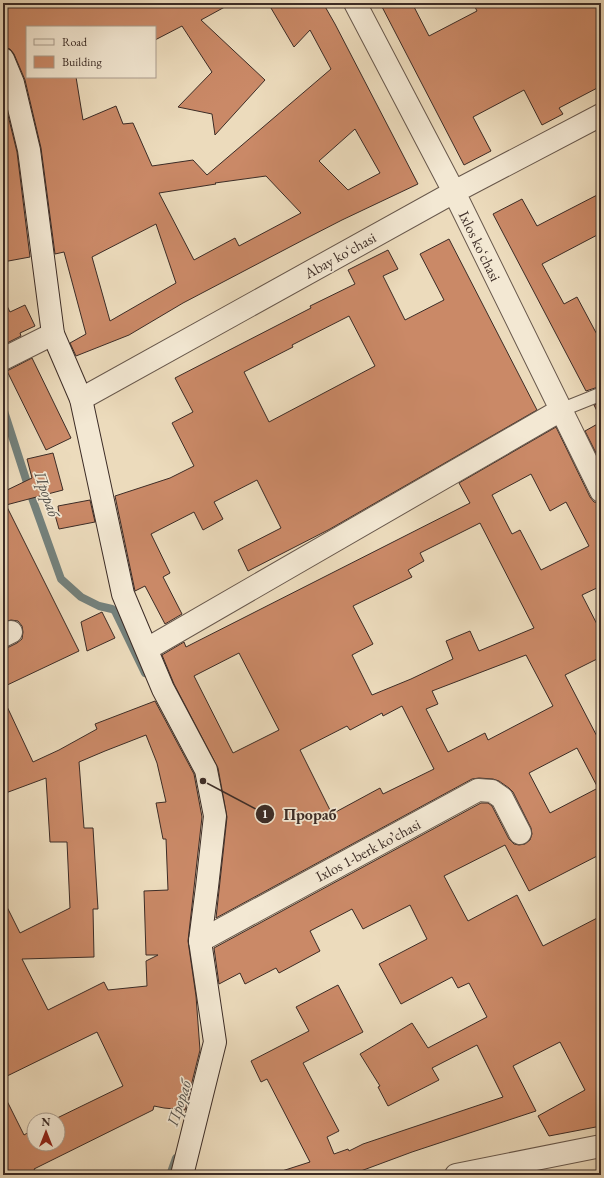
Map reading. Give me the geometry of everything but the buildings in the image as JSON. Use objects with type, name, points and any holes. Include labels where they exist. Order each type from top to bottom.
[{"type":"street","name":"Ixlos koʻchasi","points":[[355,3],[454,192],[601,491]]},
{"type":"street","points":[[3,59],[13,83],[28,150],[52,334],[81,399],[123,594],[163,690],[206,770],[215,816],[200,941],[215,1042],[182,1175]]},
{"type":"street","name":"Abay koʻchasi","points":[[81,399],[454,192],[601,115]]},
{"type":"street","points":[[3,358],[52,334]]},
{"type":"street","points":[[147,649],[561,410]]},
{"type":"street","name":"Ixlos 1-berk koʼchasi","points":[[200,941],[478,790],[492,791],[502,798],[520,833]]},
{"type":"street","points":[[456,1175],[601,1146]]},
{"type":"lane","points":[[561,410],[601,394]]},
{"type":"waterway","name":"Прораб","points":[[3,408],[32,498],[61,579],[81,597],[99,606],[115,611],[145,673]]},
{"type":"waterway","name":"Прораб","points":[[170,1175],[176,1158]]},
{"type":"place","name":"Прораб","points":[[203,781]]}]
